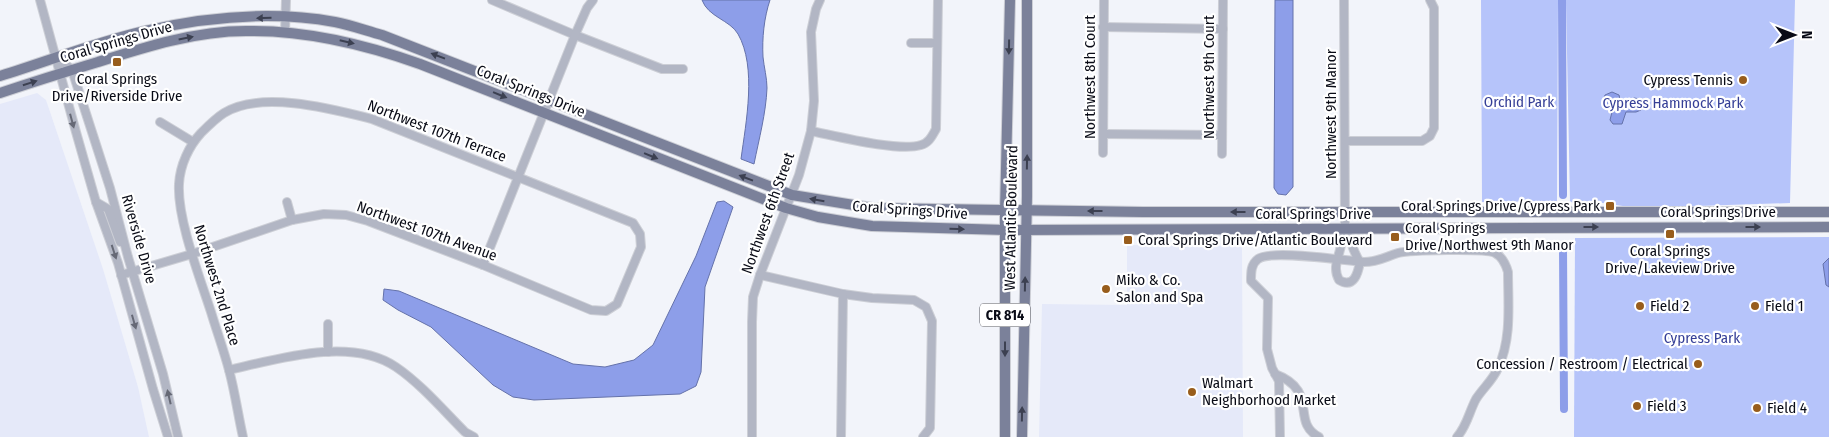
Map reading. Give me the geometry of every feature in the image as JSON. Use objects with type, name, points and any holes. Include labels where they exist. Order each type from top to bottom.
[{"type":"main road","name":"West Atlantic Boulevard","points":[[1005,437],[1005,211],[1010,0]]},
{"type":"main road","name":"West Atlantic Boulevard","points":[[1022,437],[1028,0]]},
{"type":"main road","name":"Coral Springs Drive","points":[[0,76],[146,31],[205,21],[285,17],[335,22],[382,35],[792,195],[872,208],[1005,211],[1829,212]]},
{"type":"main road","name":"Coral Springs Drive","points":[[0,93],[149,45],[205,34],[246,31],[285,33],[332,38],[378,49],[544,112],[672,165],[786,208],[818,217],[872,226],[1005,230],[1829,227]]},
{"type":"street","name":"Riverside Drive","points":[[40,0],[96,202],[103,217],[121,275],[168,437]]},
{"type":"street","points":[[285,33],[286,0]]},
{"type":"street","points":[[492,0],[662,69],[683,68]]},
{"type":"street","points":[[483,265],[575,35],[587,8],[593,0]]},
{"type":"street","name":"Northwest 6th Street","points":[[752,437],[753,297],[799,175],[811,131],[814,82],[811,32],[820,0]]},
{"type":"street","points":[[811,131],[856,140],[911,147],[922,145],[930,139],[936,129],[938,0]]},
{"type":"street","name":"Northwest 8th Court","points":[[1103,153],[1104,0]]},
{"type":"street","name":"Northwest 9th Court","points":[[1222,154],[1223,0]]},
{"type":"street","name":"Northwest 9th Manor","points":[[1344,0],[1345,229]]},
{"type":"street","points":[[1346,140],[1422,141],[1430,136],[1434,128],[1434,8],[1430,0]]},
{"type":"street","points":[[1103,27],[1223,29]]},
{"type":"street","points":[[911,43],[937,43]]},
{"type":"street","points":[[57,57],[72,70]]},
{"type":"street","name":"Riverside Drive","points":[[72,70],[110,188],[128,257],[165,380],[178,437]]},
{"type":"street","name":"Northwest 107th Terrace","points":[[193,142],[225,112],[247,105],[270,101],[337,110],[372,119],[633,223],[640,234],[641,246],[617,304],[606,311]]},
{"type":"street","points":[[160,122],[193,142]]},
{"type":"street","points":[[1104,134],[1222,134]]},
{"type":"street","name":"Northwest 2nd Place","points":[[193,142],[183,164],[179,184],[181,210],[192,254],[229,370],[243,437]]},
{"type":"street","points":[[96,202],[108,209],[122,249],[128,257]]},
{"type":"street","points":[[288,202],[292,220]]},
{"type":"street","name":"Northwest 107th Avenue","points":[[121,275],[192,254],[292,220],[324,214],[346,215],[368,221],[483,265],[591,310],[606,311]]},
{"type":"street","points":[[1345,229],[1351,237],[1354,253],[1360,262],[1355,279],[1343,283],[1336,275],[1336,259],[1341,245],[1341,232],[1345,229]]},
{"type":"street","points":[[1280,437],[1279,381],[1272,368],[1267,349],[1268,298],[1251,280],[1253,265],[1257,260],[1262,257],[1279,255],[1376,262],[1398,253],[1411,251],[1488,251],[1495,253],[1505,264],[1508,272],[1508,328],[1500,365],[1477,398],[1465,428],[1457,437]]},
{"type":"street","points":[[760,275],[843,294],[914,300],[926,307],[932,321],[930,428],[924,437]]},
{"type":"street","points":[[841,437],[843,294]]},
{"type":"street","points":[[328,324],[328,352]]},
{"type":"street","points":[[229,370],[297,355],[328,352],[375,357],[395,366],[464,435],[474,437]]},
{"type":"street","points":[[1275,374],[1296,386],[1301,394],[1306,427],[1319,437]]},
{"type":"shaded area","points":[[702,0],[770,0],[765,21],[763,43],[767,84],[766,97],[754,164],[741,159],[749,78],[744,47],[734,29],[709,11]]},
{"type":"shaded area","points":[[1275,0],[1293,0],[1293,187],[1286,195],[1278,194],[1274,188]]},
{"type":"shaded area","points":[[1612,92],[1619,95],[1621,103],[1627,103],[1634,98],[1640,99],[1642,102],[1641,110],[1626,112],[1622,124],[1613,124],[1610,120],[1612,112],[1603,101],[1605,95]]},
{"type":"shaded area","points":[[37,93],[46,100],[103,269],[138,387],[149,437],[0,437],[0,104]]},
{"type":"shaded area","points":[[724,201],[733,207],[705,287],[701,372],[696,386],[680,394],[534,400],[513,397],[493,385],[431,327],[383,300],[384,289],[399,291],[573,364],[605,367],[634,360],[653,345],[696,256],[717,202]]},
{"type":"shaded area","points":[[1127,245],[1242,246],[1243,437],[1039,437],[1042,304],[1127,305]]},
{"type":"shaded area","points":[[1829,258],[1829,287],[1826,285],[1823,264]]},
{"type":"green space","name":"Cypress Hammock Park","points":[[1481,0],[1795,0],[1790,203],[1636,208],[1603,203],[1573,203],[1570,201],[1566,3],[1558,4],[1557,201],[1482,202]]},
{"type":"green space","name":"Cypress Park","points":[[1829,237],[1829,437],[1574,437],[1575,238]]},
{"type":"waterway","points":[[1562,0],[1563,195]]},
{"type":"waterway","points":[[1563,247],[1564,409]]},
{"type":"place","name":"Coral Springs Drive/Riverside Drive","points":[[117,62]]},
{"type":"place","name":"Cypress Tennis","points":[[1743,80]]},
{"type":"place","name":"Coral Springs Drive/Cypress Park","points":[[1610,206]]},
{"type":"place","name":"Coral Springs Drive/Lakeview Drive","points":[[1670,234]]},
{"type":"place","name":"Coral Springs Drive/Northwest 9th Manor","points":[[1395,237]]},
{"type":"place","name":"Coral Springs Drive/Atlantic Boulevard","points":[[1128,240]]},
{"type":"place","name":"Miko & Co. Salon and Spa","points":[[1106,289]]},
{"type":"place","name":"Field 2","points":[[1640,306]]},
{"type":"place","name":"Field 1","points":[[1755,306]]},
{"type":"place","name":"Concession / Restroom / Electrical","points":[[1698,364]]},
{"type":"place","name":"Walmart Neighborhood Market","points":[[1192,392]]},
{"type":"place","name":"Field 3","points":[[1637,406]]},
{"type":"place","name":"Field 4","points":[[1757,408]]},
{"type":"park label","name":"Orchid Park","points":[[1519,102]]}]
